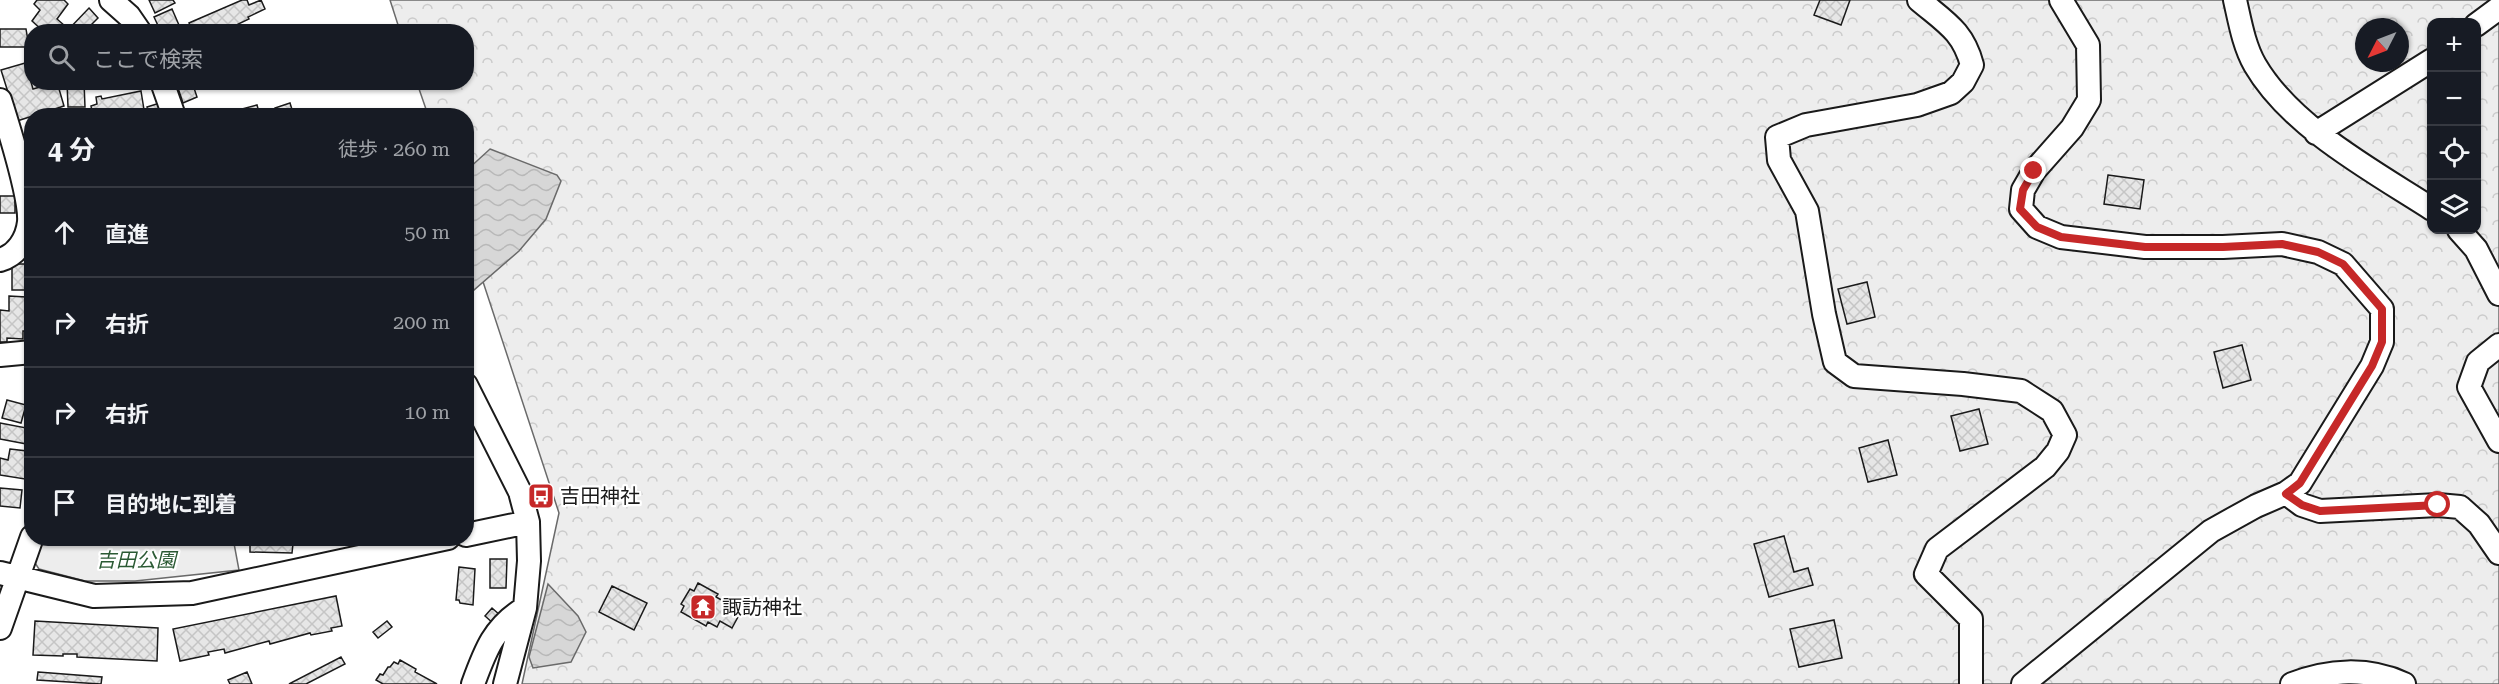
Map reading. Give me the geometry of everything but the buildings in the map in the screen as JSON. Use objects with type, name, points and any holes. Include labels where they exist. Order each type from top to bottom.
[{"type":"street","points":[[1919,0],[1956,32],[1967,46],[1972,65],[1963,82],[1950,93],[1917,105],[1806,125],[1777,137],[1779,160],[1807,211],[1824,314],[1835,362],[1854,376],[2021,391],[2052,411],[2065,435],[2058,452],[2045,467],[1937,549],[1926,574],[1971,619],[1971,684]]},
{"type":"street","points":[[2023,684],[2211,531],[2256,506],[2286,494],[2300,483],[2372,366],[2382,342],[2382,309],[2343,264],[2318,252],[2282,244],[2145,247],[2061,237],[2037,227],[2020,209],[2023,190],[2034,171],[2072,128],[2089,100],[2088,45],[2061,0]]},
{"type":"street","points":[[2235,0],[2245,42],[2256,66],[2275,91],[2316,133],[2427,206]]},
{"type":"street","points":[[119,2],[134,24]]},
{"type":"street","points":[[2481,21],[2499,8]]},
{"type":"street","points":[[2316,133],[2427,63]]},
{"type":"street","points":[[165,90],[171,108]]},
{"type":"street","points":[[0,100],[24,191]]},
{"type":"street","points":[[2463,234],[2476,249],[2499,294]]},
{"type":"street","points":[[0,260],[17,250],[24,238]]},
{"type":"street","points":[[2499,345],[2478,362],[2469,387],[2499,441]]},
{"type":"street","points":[[0,355],[24,353]]},
{"type":"street","points":[[474,401],[520,492],[528,522],[529,561],[525,608],[505,684]]},
{"type":"street","points":[[2286,494],[2302,505],[2320,511],[2438,505],[2460,507],[2479,524],[2499,553]]},
{"type":"street","points":[[474,533],[528,522]]},
{"type":"street","points":[[0,628],[8,576],[26,546]]},
{"type":"street","points":[[8,576],[94,596],[192,593],[411,546]]},
{"type":"street","points":[[472,684],[495,635],[509,617],[525,608]]},
{"type":"street","points":[[2292,684],[2311,676],[2351,671],[2378,680],[2404,684]]},
{"type":"green space","points":[[390,0],[2499,0],[2499,684],[522,684],[559,513],[474,254],[474,108],[426,108],[419,90],[474,90],[474,24],[398,24]]},
{"type":"shaded area","name":"吉田公園","points":[[38,546],[234,546],[239,570],[135,581],[85,581],[39,569],[33,560]]},
{"type":"water","points":[[490,149],[557,175],[561,181],[546,219],[519,251],[474,290],[474,164]]},
{"type":"water","points":[[548,584],[578,616],[586,632],[571,662],[533,668],[529,657]]},
{"type":"place","name":"吉田神社","points":[[541,496]]},
{"type":"place","name":"諏訪神社","points":[[703,607]]},
{"type":"route","points":[[2034,171],[2023,190],[2020,209],[2037,227],[2061,237],[2145,247],[2282,244],[2318,252],[2343,264],[2382,309],[2382,342],[2372,366],[2300,483],[2286,494],[2302,505],[2320,511],[2438,505]]}]
